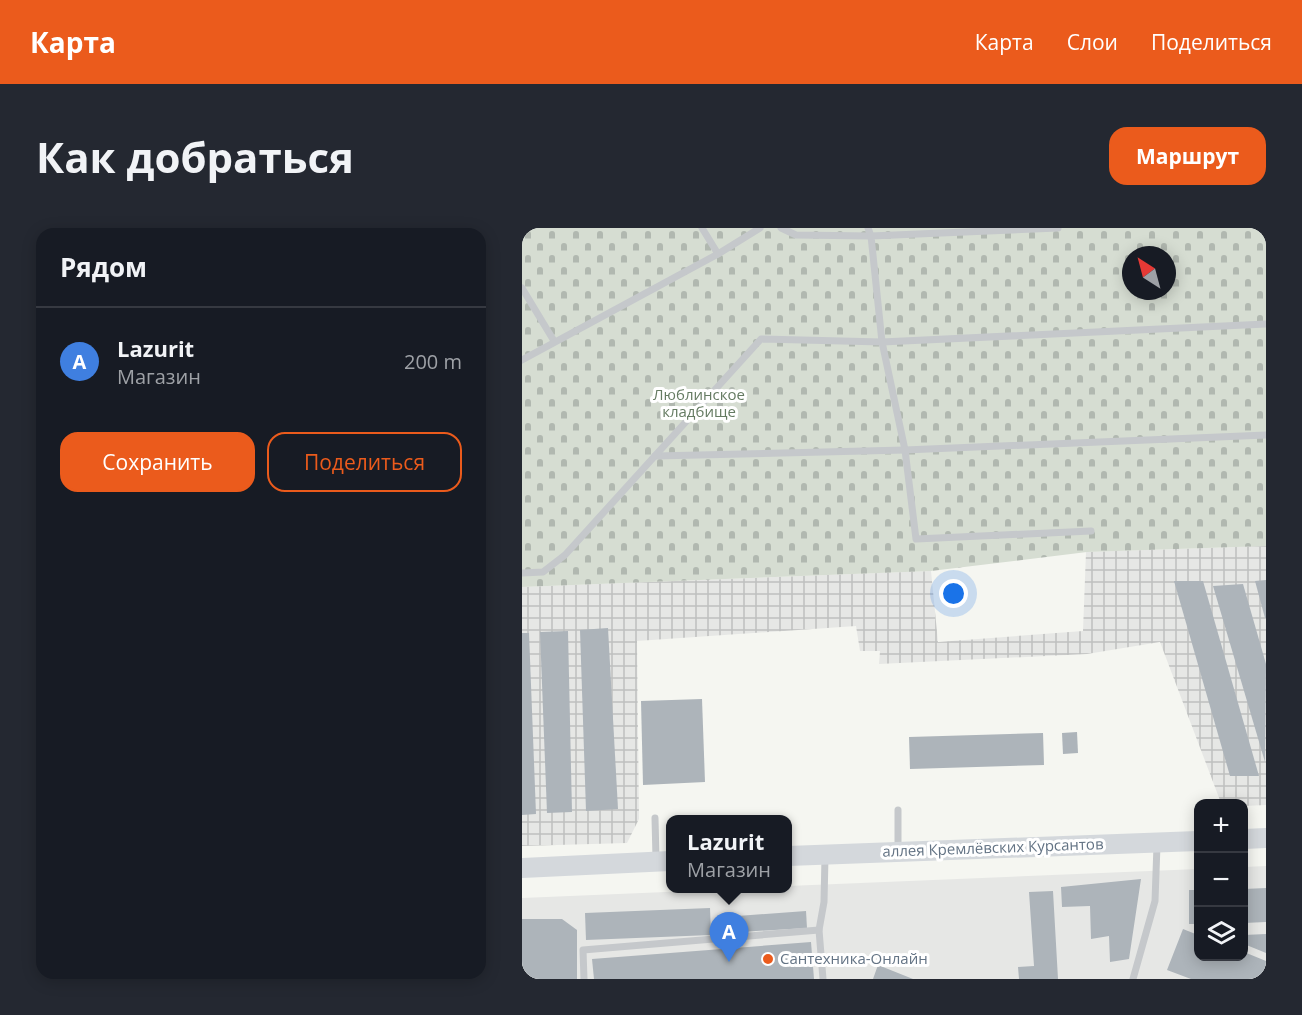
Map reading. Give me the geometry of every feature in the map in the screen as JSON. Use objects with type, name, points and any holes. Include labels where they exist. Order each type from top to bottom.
[{"type":"main road","points":[[1248,839],[1266,838]]},
{"type":"main road","name":"аллея Кремлёвских Курсантов","points":[[792,856],[1194,841]]},
{"type":"main road","points":[[522,868],[663,862]]},
{"type":"lane","points":[[702,228],[718,254]]},
{"type":"lane","points":[[522,360],[718,254],[760,228]]},
{"type":"lane","points":[[782,228],[796,235],[871,236],[1058,228]]},
{"type":"lane","points":[[868,228],[871,236],[882,342],[905,450],[916,539],[1091,531]]},
{"type":"lane","points":[[522,288],[554,341]]},
{"type":"lane","points":[[522,573],[543,572],[565,555],[761,339],[882,342],[1266,324]]},
{"type":"lane","points":[[655,456],[905,450],[1266,435]]},
{"type":"lane","points":[[898,810],[898,852]]},
{"type":"lane","points":[[655,818],[663,862]]},
{"type":"lane","points":[[1132,979],[1155,901],[1156,842]]},
{"type":"lane","points":[[823,979],[819,930],[824,902],[825,854]]},
{"type":"lane","points":[[584,979],[583,950],[819,930]]},
{"type":"shaded area","points":[[1266,546],[1266,805],[1248,806],[1248,799],[1219,799],[1160,642],[1087,654],[879,664],[880,651],[860,651],[856,626],[637,641],[639,819],[627,843],[522,846],[522,587],[931,571],[938,642],[1083,631],[1086,552]]},
{"type":"shaded area","points":[[1266,866],[1266,979],[522,979],[522,898],[666,892],[792,893],[792,886],[1194,869],[1194,961],[1248,961],[1248,867]]},
{"type":"green space","name":"Люблинское кладбище","points":[[522,228],[1266,228],[1266,546],[1087,552],[931,571],[522,587]]},
{"type":"building","points":[[1266,580],[1266,618],[1265,618],[1255,581]]},
{"type":"building","points":[[1174,581],[1203,581],[1259,776],[1230,776]]},
{"type":"building","points":[[1243,584],[1266,664],[1265,762],[1213,586]]},
{"type":"building","points":[[608,628],[618,809],[586,811],[580,630]]},
{"type":"building","points":[[568,631],[572,812],[547,813],[540,632]]},
{"type":"building","points":[[522,633],[529,633],[536,814],[522,815]]},
{"type":"building","points":[[702,699],[705,782],[643,785],[641,701]]},
{"type":"building","points":[[1077,732],[1078,753],[1063,754],[1062,733]]},
{"type":"building","points":[[1043,733],[1044,765],[910,769],[909,737]]},
{"type":"building","points":[[1141,879],[1129,959],[1110,962],[1109,936],[1091,939],[1090,906],[1062,907],[1061,887]]},
{"type":"building","points":[[1266,888],[1266,922],[1248,923],[1248,889]]},
{"type":"building","points":[[1189,890],[1194,890],[1194,924],[1189,924]]},
{"type":"building","points":[[1053,891],[1058,979],[1019,979],[1018,967],[1034,966],[1029,892]]},
{"type":"building","points":[[710,908],[711,935],[586,940],[585,913]]},
{"type":"building","points":[[806,911],[807,928],[725,933],[724,917]]},
{"type":"building","points":[[522,919],[562,919],[577,930],[577,979],[522,979]]},
{"type":"building","points":[[1183,929],[1194,933],[1194,961],[1248,961],[1248,954],[1266,961],[1266,979],[1191,979],[1167,970]]},
{"type":"building","points":[[1266,934],[1266,953],[1248,946],[1248,935]]},
{"type":"building","points":[[811,942],[814,979],[594,979],[592,959]]},
{"type":"building","points":[[878,965],[913,979],[873,979]]},
{"type":"place","name":"Сантехника-Онлайн","points":[[768,959]]},
{"type":"place","name":"Lazurit","points":[[729,962]]}]
